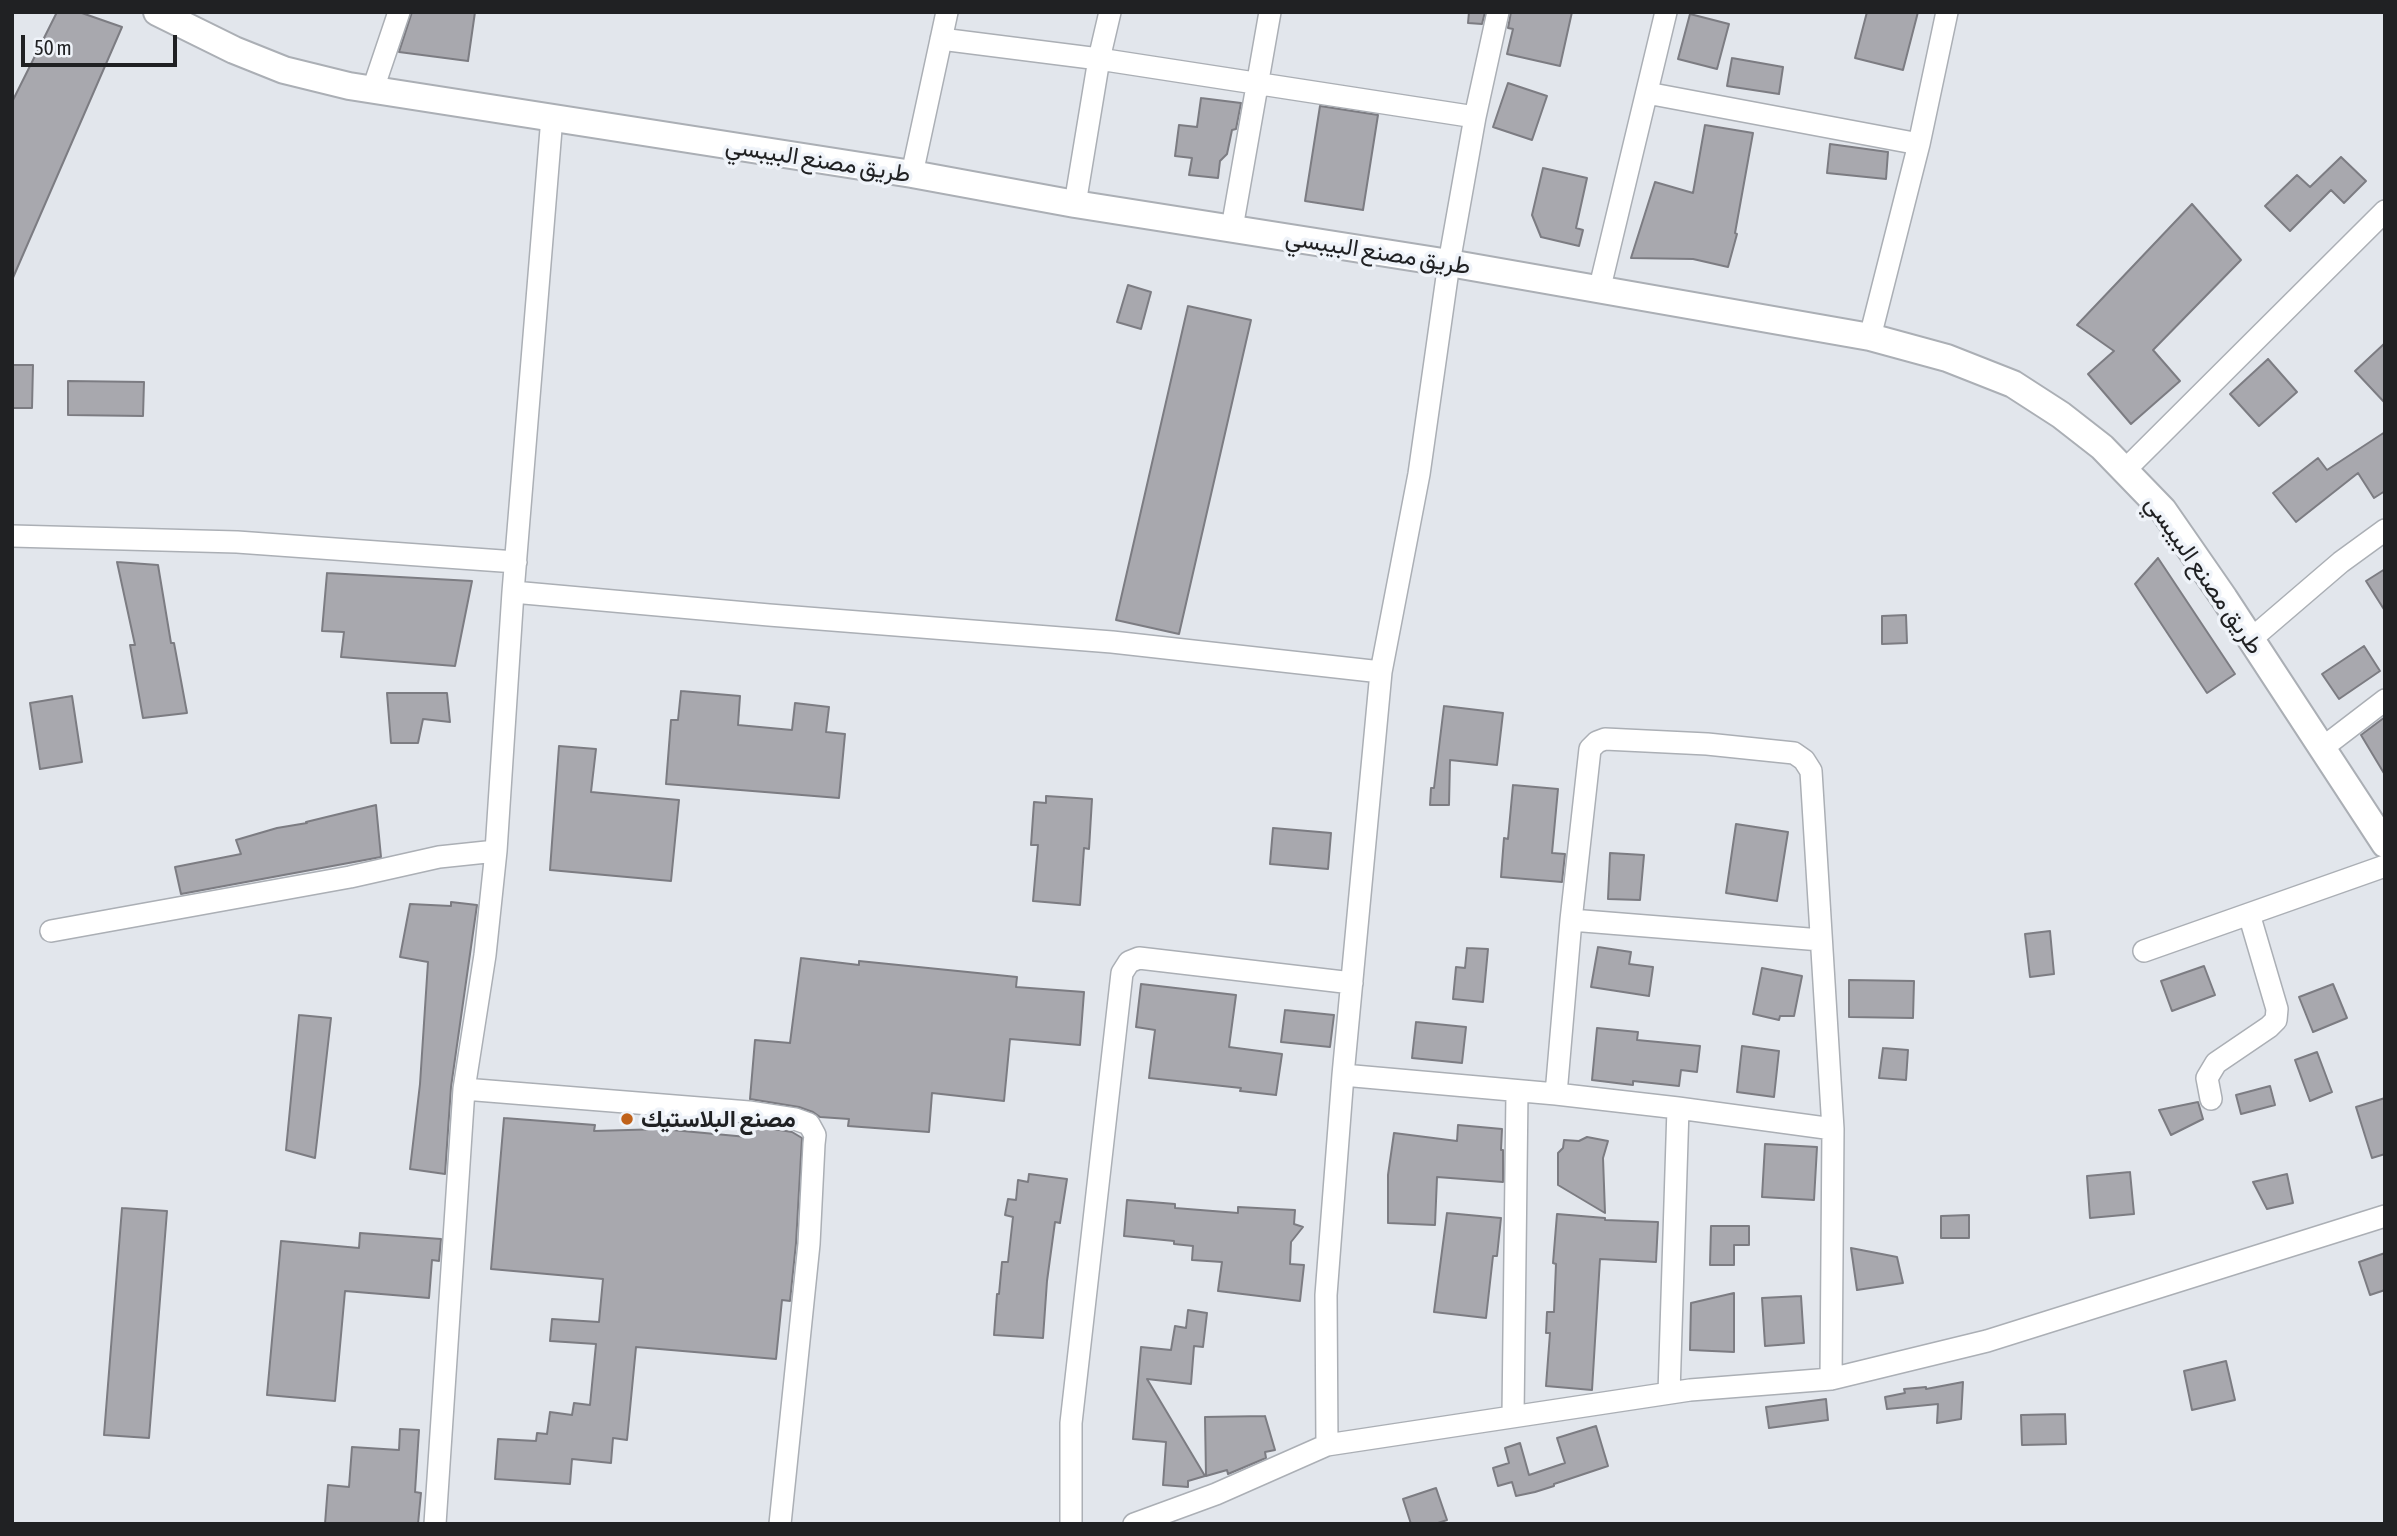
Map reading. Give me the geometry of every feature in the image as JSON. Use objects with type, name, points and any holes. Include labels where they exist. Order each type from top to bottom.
[{"type":"main road","name":"طريق مصنع البيبسي","points":[[157,12],[234,50],[284,70],[373,89],[912,174],[1075,204],[1449,263],[1870,337],[1947,358],[2013,384],[2061,415],[2126,469],[2163,510],[2385,844]]},
{"type":"street","points":[[373,89],[399,12]]},
{"type":"street","points":[[912,174],[947,12]]},
{"type":"street","points":[[1075,204],[1099,59],[1110,12]]},
{"type":"street","points":[[1232,228],[1270,12]]},
{"type":"street","points":[[1327,1446],[1326,1296],[1343,1075],[1381,672],[1419,474],[1449,263],[1475,117],[1498,12]]},
{"type":"street","points":[[1599,291],[1666,12]]},
{"type":"street","points":[[1870,337],[1919,144],[1947,12]]},
{"type":"street","points":[[941,39],[1257,82],[1475,117]]},
{"type":"street","points":[[1647,93],[1919,144]]},
{"type":"street","points":[[435,1524],[464,1089],[485,955],[496,851],[513,592],[552,117]]},
{"type":"street","points":[[2126,469],[2385,211]]},
{"type":"street","points":[[2249,640],[2341,562],[2385,530]]},
{"type":"street","points":[[12,536],[237,542],[516,562]]},
{"type":"street","points":[[513,592],[1112,642],[1381,672]]},
{"type":"street","points":[[2321,749],[2385,700]]},
{"type":"street","points":[[1556,1094],[1571,920],[1590,750],[1597,742],[1605,739],[1707,744],[1794,753],[1804,760],[1811,771],[1833,1129],[1830,1379]]},
{"type":"street","points":[[51,931],[350,877],[439,857],[496,851]]},
{"type":"street","points":[[2144,951],[2385,866]]},
{"type":"street","points":[[2211,1099],[2207,1078],[2216,1063],[2276,1020],[2277,1009],[2249,914]]},
{"type":"street","points":[[1571,920],[1821,940]]},
{"type":"street","points":[[1071,1524],[1071,1423],[1122,973],[1129,962],[1139,958],[1352,983]]},
{"type":"street","points":[[1343,1075],[1556,1094],[1833,1129]]},
{"type":"street","points":[[464,1089],[749,1112],[810,1124],[814,1144],[808,1244],[780,1524]]},
{"type":"street","points":[[1513,1415],[1517,1092]]},
{"type":"street","points":[[1669,1393],[1678,1108]]},
{"type":"street","points":[[1135,1524],[1216,1494],[1327,1446],[1513,1415],[1669,1393],[1830,1379],[1987,1341],[2385,1216]]},
{"type":"building","points":[[57,12],[79,12],[122,27],[12,280],[12,102]]},
{"type":"building","points":[[412,12],[475,12],[468,61],[399,52]]},
{"type":"building","points":[[1469,12],[1485,12],[1482,24],[1468,23]]},
{"type":"building","points":[[1511,12],[1572,12],[1560,66],[1507,54],[1513,29],[1508,28]]},
{"type":"building","points":[[1867,12],[1918,12],[1903,70],[1855,58]]},
{"type":"building","points":[[1690,14],[1729,24],[1717,69],[1678,59]]},
{"type":"building","points":[[1732,58],[1783,67],[1779,94],[1727,86]]},
{"type":"building","points":[[1508,83],[1547,96],[1532,140],[1493,127]]},
{"type":"building","points":[[1201,98],[1241,103],[1227,154],[1220,161],[1218,178],[1189,175],[1192,158],[1175,156],[1179,125],[1197,127]]},
{"type":"building","points":[[1320,106],[1378,115],[1363,210],[1305,201]]},
{"type":"building","points":[[1705,125],[1753,133],[1735,233],[1737,234],[1728,267],[1693,259],[1631,258],[1655,182],[1693,193]]},
{"type":"building","points":[[1830,144],[1888,152],[1886,179],[1827,173]]},
{"type":"building","points":[[2341,157],[2366,181],[2344,203],[2331,190],[2290,231],[2265,206],[2297,175],[2310,187]]},
{"type":"building","points":[[1543,168],[1587,178],[1576,228],[1583,230],[1579,246],[1541,237],[1532,215]]},
{"type":"building","points":[[2192,204],[2241,260],[2153,350],[2180,381],[2131,424],[2088,374],[2114,351],[2077,325]]},
{"type":"building","points":[[1128,285],[1151,292],[1141,329],[1117,322]]},
{"type":"building","points":[[1188,306],[1251,320],[1179,634],[1116,620]]},
{"type":"building","points":[[2385,343],[2385,403],[2355,371]]},
{"type":"building","points":[[2268,359],[2297,392],[2259,426],[2230,394]]},
{"type":"building","points":[[12,365],[33,365],[32,408],[12,408]]},
{"type":"building","points":[[68,381],[144,382],[143,416],[68,415]]},
{"type":"building","points":[[2385,432],[2385,491],[2374,498],[2358,473],[2296,522],[2273,493],[2318,458],[2327,470]]},
{"type":"building","points":[[2158,558],[2235,674],[2207,693],[2135,584]]},
{"type":"building","points":[[117,562],[158,565],[171,643],[174,643],[187,713],[143,718],[130,645],[135,645]]},
{"type":"building","points":[[2385,569],[2385,611],[2366,581]]},
{"type":"building","points":[[327,573],[472,581],[455,666],[341,657],[344,632],[322,631]]},
{"type":"building","points":[[1906,615],[1907,643],[1882,644],[1882,616]]},
{"type":"building","points":[[2364,646],[2380,671],[2339,699],[2322,674]]},
{"type":"building","points":[[681,691],[740,696],[738,725],[792,730],[795,703],[829,707],[826,732],[845,734],[839,798],[666,784],[671,720],[678,720]]},
{"type":"building","points":[[387,693],[447,693],[450,722],[423,719],[418,743],[391,743]]},
{"type":"building","points":[[72,696],[82,762],[40,769],[30,703]]},
{"type":"building","points":[[1444,706],[1503,713],[1497,765],[1450,760],[1449,805],[1430,805],[1431,788],[1434,788]]},
{"type":"building","points":[[2385,717],[2385,775],[2361,735]]},
{"type":"building","points":[[559,746],[596,749],[591,792],[679,800],[671,881],[550,870]]},
{"type":"building","points":[[1513,785],[1558,789],[1552,853],[1565,854],[1562,882],[1501,877]]},
{"type":"building","points":[[1046,796],[1092,799],[1089,849],[1084,848],[1080,905],[1033,901],[1038,845],[1031,845],[1034,802],[1046,803]]},
{"type":"building","points":[[376,805],[381,857],[181,894],[175,867],[241,854],[236,840]]},
{"type":"building","points":[[1736,824],[1788,832],[1777,901],[1726,893]]},
{"type":"building","points":[[1273,828],[1331,833],[1328,869],[1270,864]]},
{"type":"building","points":[[1610,853],[1644,855],[1640,900],[1608,899]]},
{"type":"building","points":[[451,902],[477,905],[451,1087],[445,1174],[410,1169],[420,1084],[428,962],[400,957],[410,904],[451,906]]},
{"type":"building","points":[[2050,931],[2054,974],[2030,977],[2025,934]]},
{"type":"building","points":[[1598,947],[1631,952],[1629,964],[1653,967],[1649,996],[1591,987]]},
{"type":"building","points":[[1467,948],[1488,949],[1483,1002],[1453,999],[1456,967],[1465,968]]},
{"type":"building","points":[[801,958],[1017,977],[1016,987],[1084,992],[1080,1045],[1010,1039],[1004,1101],[932,1093],[929,1132],[848,1126],[849,1119],[820,1117],[799,1107],[750,1099],[755,1040],[790,1043]]},
{"type":"building","points":[[2204,966],[2215,995],[2172,1011],[2161,981]]},
{"type":"building","points":[[1762,968],[1802,976],[1794,1016],[1780,1016],[1779,1020],[1753,1014]]},
{"type":"building","points":[[1849,980],[1914,981],[1913,1018],[1849,1017]]},
{"type":"building","points":[[1141,984],[1236,995],[1229,1047],[1282,1054],[1276,1095],[1240,1091],[1241,1088],[1149,1078],[1155,1030],[1136,1027]]},
{"type":"building","points":[[2333,984],[2347,1018],[2313,1032],[2299,997]]},
{"type":"building","points":[[1285,1010],[1334,1015],[1330,1047],[1281,1042]]},
{"type":"building","points":[[299,1015],[331,1018],[315,1158],[286,1150]]},
{"type":"building","points":[[1416,1022],[1466,1027],[1462,1063],[1412,1058]]},
{"type":"building","points":[[1597,1028],[1638,1032],[1637,1040],[1700,1046],[1697,1072],[1681,1070],[1679,1086],[1633,1081],[1633,1085],[1592,1080]]},
{"type":"building","points":[[1742,1046],[1779,1051],[1774,1097],[1737,1092]]},
{"type":"building","points":[[1883,1048],[1908,1050],[1906,1080],[1879,1078]]},
{"type":"building","points":[[2317,1052],[2332,1092],[2310,1101],[2295,1060]]},
{"type":"building","points":[[2270,1086],[2275,1105],[2241,1114],[2236,1095]]},
{"type":"building","points":[[2385,1098],[2385,1154],[2372,1158],[2356,1107]]},
{"type":"building","points":[[2198,1102],[2203,1119],[2171,1135],[2159,1110]]},
{"type":"building","points":[[504,1118],[595,1125],[594,1131],[662,1129],[747,1137],[748,1125],[792,1132],[802,1138],[790,1301],[782,1300],[776,1359],[636,1347],[627,1440],[613,1438],[611,1463],[572,1459],[570,1484],[495,1479],[498,1439],[536,1441],[537,1433],[547,1434],[550,1412],[572,1415],[574,1403],[590,1405],[596,1344],[550,1341],[552,1319],[599,1322],[603,1279],[491,1269]]},
{"type":"building","points":[[1458,1125],[1502,1129],[1503,1182],[1437,1177],[1435,1225],[1388,1223],[1388,1175],[1394,1133],[1457,1141]]},
{"type":"building","points":[[1587,1137],[1608,1141],[1603,1158],[1605,1213],[1558,1185],[1558,1153],[1563,1148],[1564,1140],[1579,1141]]},
{"type":"building","points":[[1765,1144],[1817,1147],[1814,1200],[1762,1197]]},
{"type":"building","points":[[2130,1172],[2134,1214],[2090,1218],[2087,1176]]},
{"type":"building","points":[[1029,1174],[1067,1179],[1060,1223],[1055,1222],[1043,1338],[994,1335],[1002,1262],[1008,1262],[1013,1217],[1005,1215],[1008,1199],[1016,1200],[1018,1180],[1028,1182]]},
{"type":"building","points":[[2287,1174],[2293,1203],[2267,1209],[2253,1182]]},
{"type":"building","points":[[1127,1200],[1175,1204],[1175,1208],[1238,1213],[1238,1207],[1295,1210],[1294,1224],[1303,1227],[1291,1242],[1290,1264],[1304,1265],[1300,1301],[1218,1291],[1222,1262],[1192,1260],[1193,1246],[1174,1244],[1174,1241],[1124,1236]]},
{"type":"building","points":[[122,1208],[167,1211],[149,1438],[104,1435]]},
{"type":"building","points":[[1447,1213],[1501,1218],[1497,1256],[1493,1256],[1486,1318],[1434,1312]]},
{"type":"building","points":[[1557,1214],[1605,1220],[1658,1222],[1656,1262],[1600,1259],[1592,1390],[1546,1386],[1550,1333],[1546,1333],[1547,1312],[1554,1312],[1556,1264],[1553,1263]]},
{"type":"building","points":[[1969,1215],[1969,1238],[1941,1238],[1941,1216]]},
{"type":"building","points":[[1711,1226],[1749,1226],[1749,1245],[1734,1245],[1734,1265],[1710,1265]]},
{"type":"building","points":[[360,1233],[441,1239],[439,1261],[432,1260],[429,1298],[345,1291],[335,1401],[267,1395],[281,1241],[359,1248]]},
{"type":"building","points":[[1851,1248],[1897,1257],[1903,1283],[1857,1290]]},
{"type":"building","points":[[2385,1253],[2385,1290],[2370,1295],[2359,1262]]},
{"type":"building","points":[[1734,1293],[1734,1352],[1690,1350],[1691,1303]]},
{"type":"building","points":[[1801,1296],[1804,1343],[1765,1346],[1762,1298]]},
{"type":"building","points":[[1188,1310],[1207,1313],[1203,1347],[1194,1346],[1191,1384],[1147,1379],[1205,1476],[1188,1481],[1188,1487],[1163,1485],[1166,1442],[1133,1439],[1141,1347],[1171,1350],[1175,1326],[1186,1328]]},
{"type":"building","points":[[2226,1361],[2235,1400],[2192,1410],[2184,1371]]},
{"type":"building","points":[[1963,1382],[1961,1419],[1937,1423],[1938,1404],[1887,1409],[1885,1397],[1905,1393],[1904,1389],[1926,1389]]},
{"type":"building","points":[[1826,1399],[1828,1420],[1769,1428],[1766,1407]]},
{"type":"building","points":[[2065,1414],[2066,1444],[2022,1445],[2021,1415]]},
{"type":"building","points":[[1265,1416],[1275,1450],[1265,1452],[1266,1458],[1228,1474],[1227,1470],[1206,1476],[1205,1417]]},
{"type":"building","points":[[1596,1426],[1608,1466],[1554,1486],[1516,1496],[1512,1482],[1498,1486],[1493,1468],[1509,1463],[1505,1448],[1520,1443],[1529,1475],[1565,1463],[1557,1438]]},
{"type":"building","points":[[400,1429],[419,1430],[415,1492],[421,1493],[418,1524],[325,1524],[328,1485],[349,1487],[352,1447],[399,1450]]},
{"type":"building","points":[[1436,1488],[1447,1520],[1435,1524],[1411,1524],[1403,1499]]},
{"type":"place","name":"مصنع البلاستيك","points":[[627,1119]]}]
